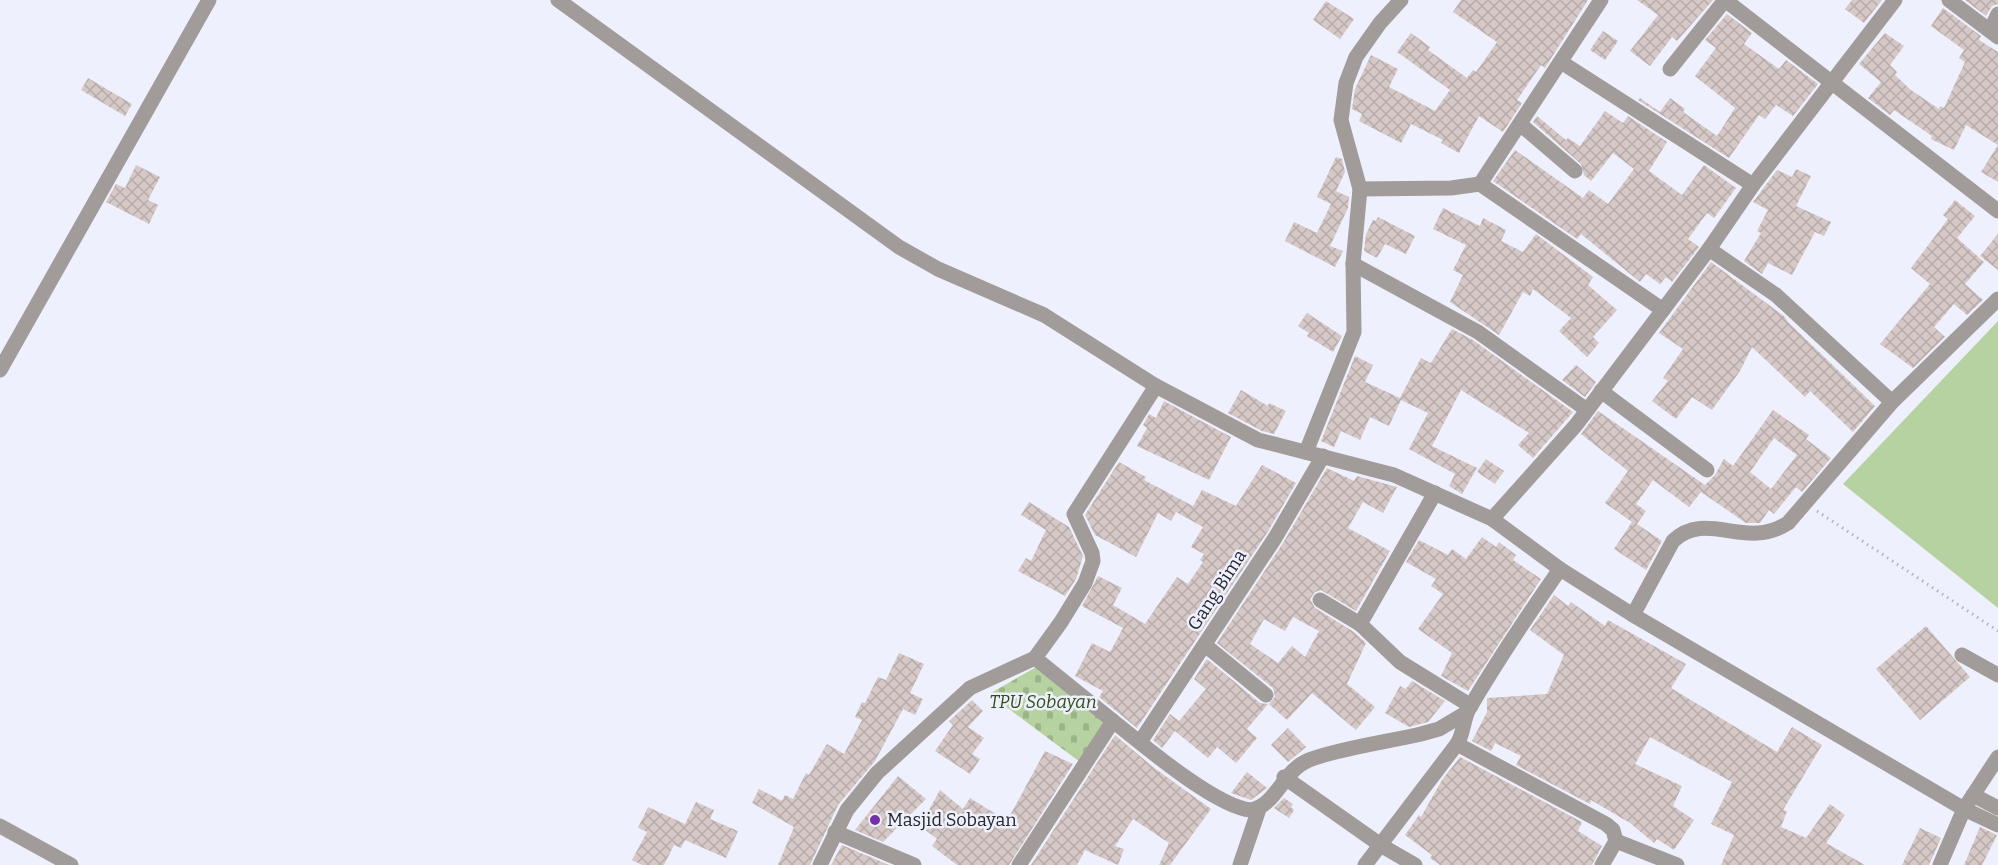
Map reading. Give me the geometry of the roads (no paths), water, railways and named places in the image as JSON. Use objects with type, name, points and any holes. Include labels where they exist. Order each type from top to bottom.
[{"type":"street","points":[[0,370],[209,0]]},
{"type":"street","points":[[558,0],[787,165],[879,235],[938,268],[1044,315],[1156,386],[1258,440],[1394,475],[1492,519],[1560,568],[1633,615],[1964,809],[1998,825]]},
{"type":"street","points":[[1306,452],[1354,332],[1353,264],[1360,189],[1341,120],[1346,83],[1356,57],[1380,23],[1401,0]]},
{"type":"street","points":[[1480,184],[1601,0]]},
{"type":"street","points":[[1670,69],[1725,0],[1747,6],[1833,82],[1998,211]]},
{"type":"street","points":[[1492,519],[1587,410],[1709,249],[1753,185],[1895,0]]},
{"type":"street","points":[[1949,0],[1994,34],[1998,14]]},
{"type":"street","points":[[1561,62],[1753,185]]},
{"type":"street","points":[[1520,124],[1575,171]]},
{"type":"street","points":[[1360,189],[1450,188],[1480,184],[1663,310]]},
{"type":"street","points":[[1709,249],[1776,295],[1892,402]]},
{"type":"street","points":[[1353,264],[1478,332],[1587,410]]},
{"type":"street","points":[[1633,615],[1673,541],[1682,533],[1699,527],[1761,535],[1776,531],[1788,523],[1892,402],[1998,298]]},
{"type":"street","points":[[820,865],[847,810],[877,773],[970,688],[1035,658],[1061,622],[1091,571],[1092,553],[1075,520],[1076,510],[1156,386]]},
{"type":"street","points":[[1601,391],[1707,470]]},
{"type":"street","name":"Gang Bima","points":[[1140,742],[1275,538],[1323,456]]},
{"type":"street","points":[[1360,624],[1435,493]]},
{"type":"street","points":[[1365,865],[1382,846],[1459,740],[1468,713],[1509,643],[1560,568]]},
{"type":"street","points":[[1320,600],[1360,624],[1400,662],[1468,713]]},
{"type":"street","points":[[1205,645],[1266,695]]},
{"type":"street","points":[[1962,655],[1998,675]]},
{"type":"street","points":[[1035,658],[1140,742],[1226,802],[1243,810],[1259,809]]},
{"type":"street","points":[[1240,865],[1259,809],[1271,798],[1284,777],[1309,760],[1421,735],[1468,713]]},
{"type":"street","points":[[1019,865],[1113,721]]},
{"type":"street","points":[[1459,740],[1598,819],[1613,831],[1616,841],[1602,865]]},
{"type":"street","points":[[1940,865],[1964,809],[1998,757]]},
{"type":"street","points":[[1284,777],[1382,846],[1415,865]]},
{"type":"street","points":[[1973,795],[1998,808]]},
{"type":"street","points":[[0,826],[71,865]]},
{"type":"street","points":[[835,832],[914,865]]},
{"type":"street","points":[[1616,841],[1677,865]]},
{"type":"place","name":"Masjid Sobayan","points":[[875,820]]},
{"type":"park label","name":"TPU Sobayan","points":[[1043,702]]}]
